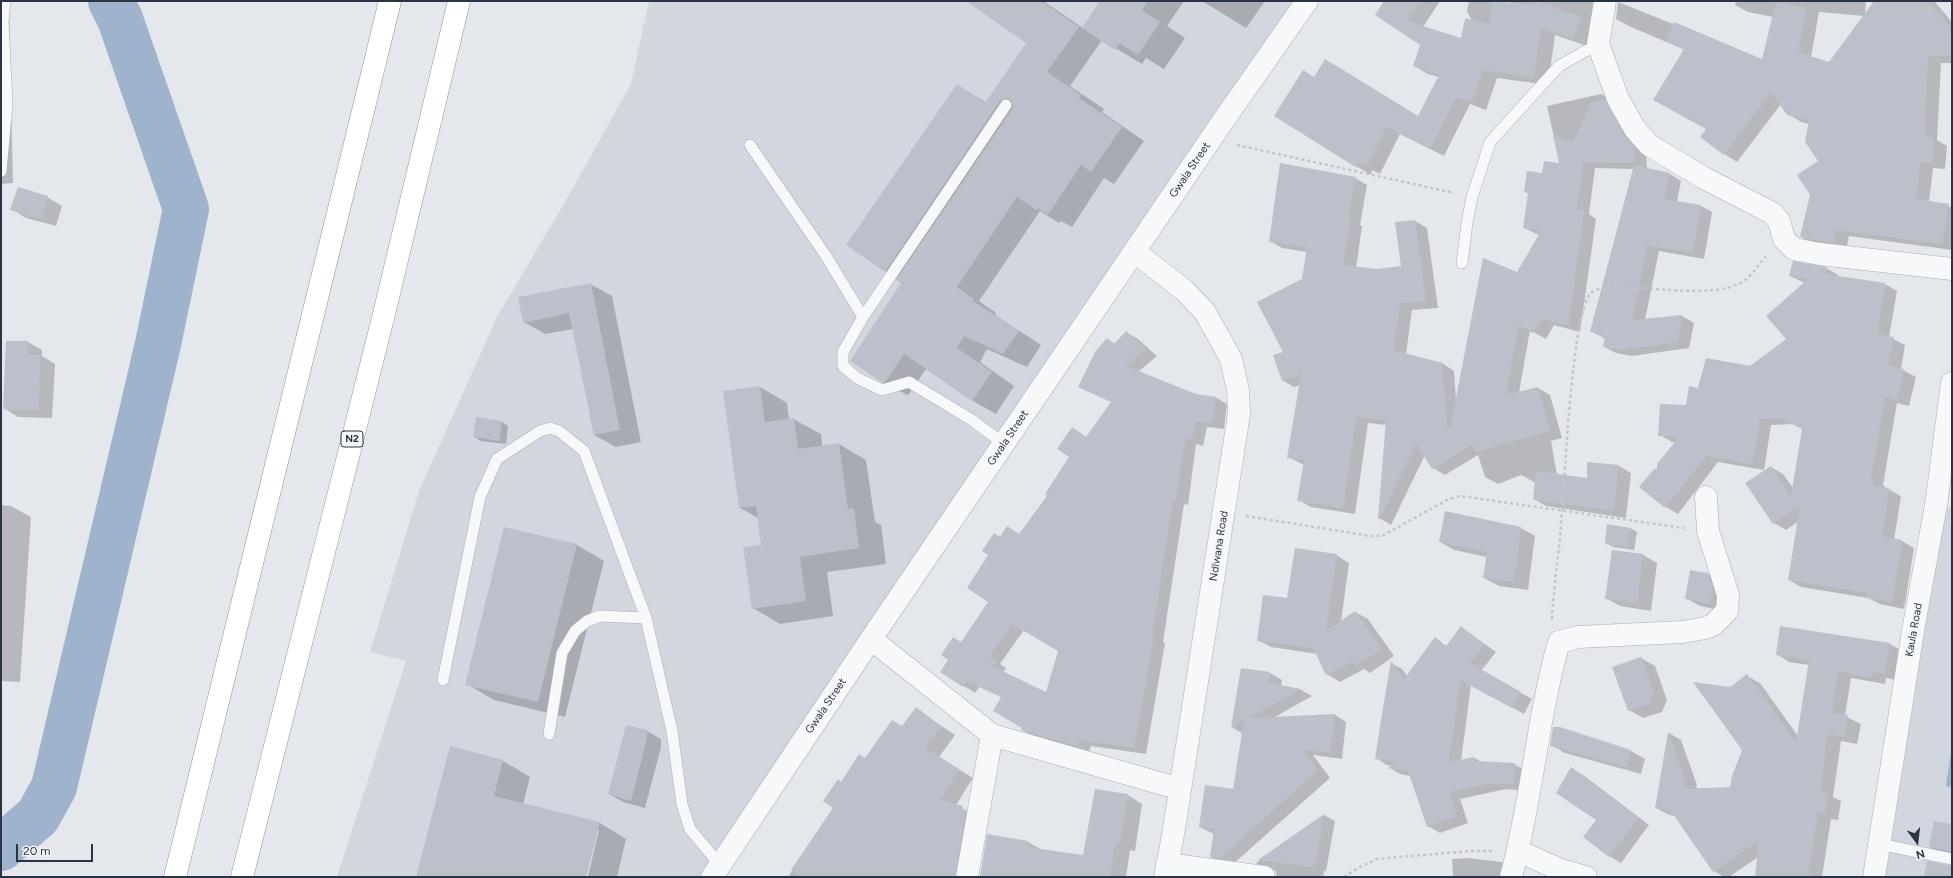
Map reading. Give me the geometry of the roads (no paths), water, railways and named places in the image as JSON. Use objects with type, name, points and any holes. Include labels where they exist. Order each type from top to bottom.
[{"type":"highway","points":[[174,877],[390,1]]},
{"type":"highway","name":"N2","points":[[242,877],[382,322],[459,1]]},
{"type":"street","name":"Gwala Street","points":[[716,871],[871,638],[1223,121],[1307,1]]},
{"type":"street","points":[[1605,1],[1598,44],[1618,99],[1635,129],[1650,145],[1704,178],[1772,213],[1779,222],[1784,239],[1794,249],[1820,254],[1952,269]]},
{"type":"street","name":"Ndlwana Road","points":[[1135,252],[1184,290],[1209,319],[1231,359],[1238,390],[1239,414],[1166,870]]},
{"type":"street","name":"Kaula Road","points":[[1874,877],[1914,625],[1944,506],[1952,383]]},
{"type":"street","points":[[1511,877],[1518,851],[1544,708],[1559,642],[1578,637],[1683,632],[1705,628],[1713,625],[1727,611],[1728,596],[1708,531],[1706,497]]},
{"type":"street","points":[[871,638],[992,735],[1180,789]]},
{"type":"street","points":[[967,877],[992,735]]},
{"type":"street","points":[[1518,851],[1561,870],[1586,877]]},
{"type":"street","points":[[1166,870],[1264,877]]},
{"type":"lane","points":[[1,171],[6,104],[3,21],[5,1]]},
{"type":"lane","points":[[1462,263],[1472,197],[1490,142],[1559,66],[1598,44]]},
{"type":"lane","points":[[1004,444],[972,420],[909,382],[882,390],[857,378],[843,366],[843,352],[863,317],[1006,105]]},
{"type":"lane","points":[[750,145],[826,256],[863,317]]},
{"type":"lane","points":[[443,680],[480,497],[497,459],[540,431],[550,428],[559,431],[584,451],[646,618],[672,731],[682,804],[690,829],[716,871]]},
{"type":"lane","points":[[549,734],[562,653],[575,631],[587,621],[600,616],[646,618]]},
{"type":"lane","points":[[1879,844],[1952,859]]},
{"type":"water","points":[[1952,751],[1952,787],[1946,786]]},
{"type":"waterway","points":[[1,848],[38,816],[54,787],[158,344],[186,209],[120,19],[111,1]]}]
